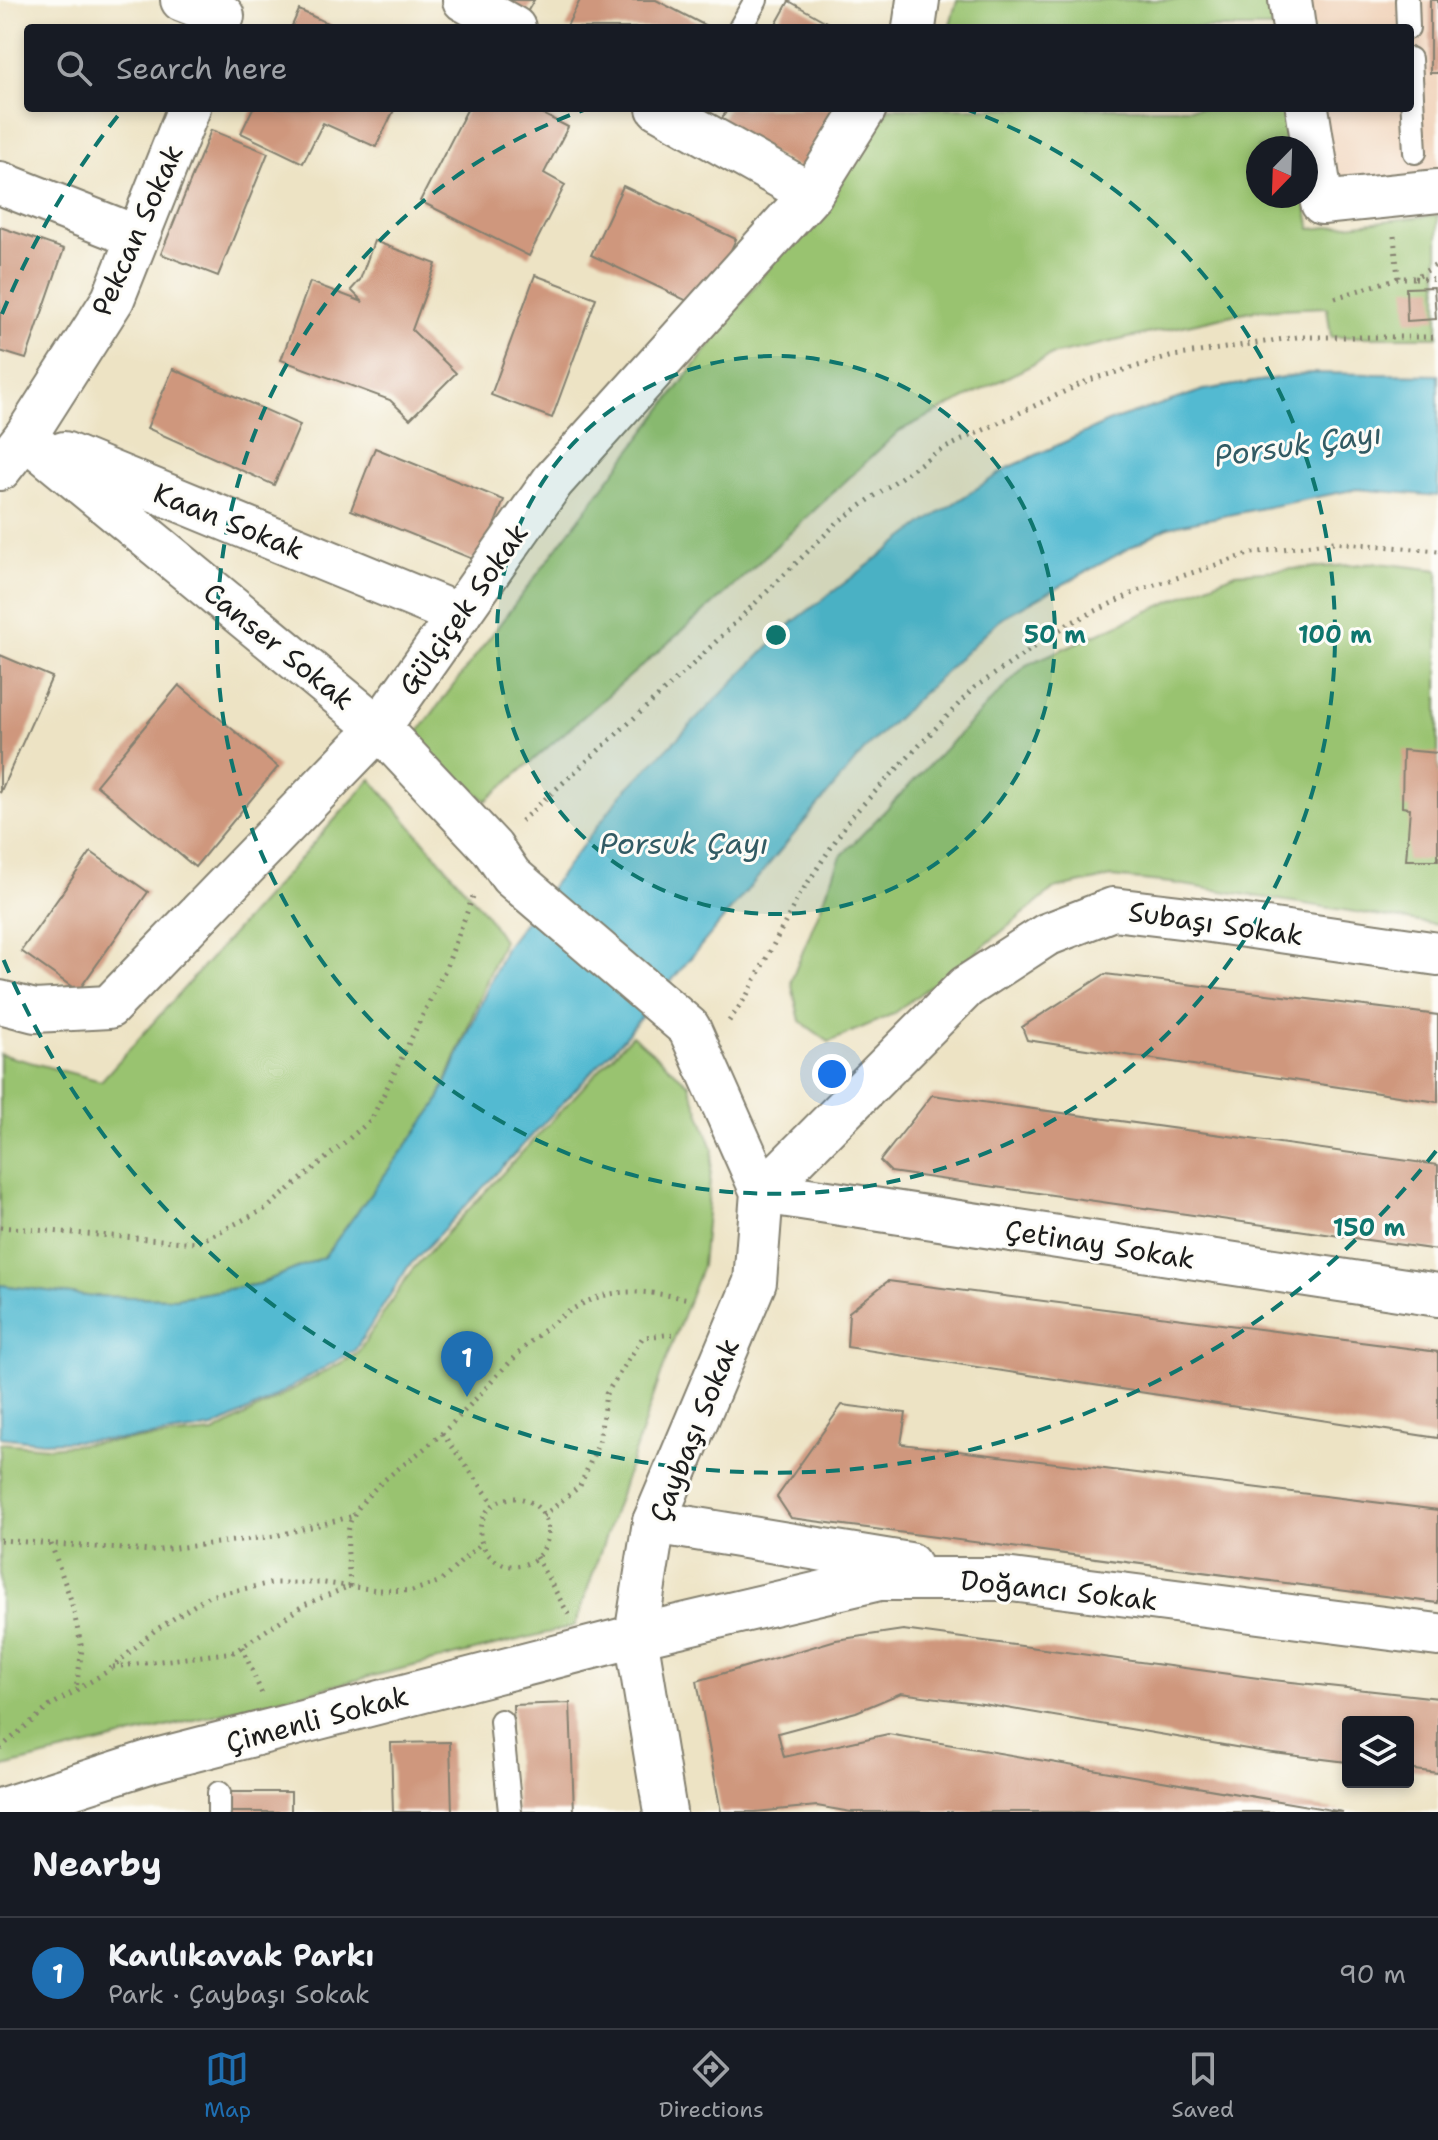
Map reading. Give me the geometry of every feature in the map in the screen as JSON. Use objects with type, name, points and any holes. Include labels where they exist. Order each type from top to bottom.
[{"type":"street","points":[[182,0],[224,15]]},
{"type":"street","points":[[464,0],[507,24]]},
{"type":"street","points":[[915,24],[918,0]]},
{"type":"street","points":[[1290,0],[1293,24]]},
{"type":"street","name":"Pekcan Sokak","points":[[8,444],[113,299],[187,112]]},
{"type":"street","name":"Gülçiçek Sokak","points":[[0,1002],[35,1011],[109,1007],[379,728],[553,481],[811,194],[862,112]]},
{"type":"street","points":[[1308,112],[1322,203],[1438,191]]},
{"type":"street","points":[[680,113],[811,194]]},
{"type":"street","points":[[0,183],[137,237]]},
{"type":"street","name":"Kaan Sokak","points":[[8,444],[459,615]]},
{"type":"street","name":"Canser Sokak","points":[[8,444],[379,728],[501,862],[696,1042]]},
{"type":"street","name":"Subaşı Sokak","points":[[762,1192],[966,987],[1046,935],[1113,909],[1438,954]]},
{"type":"street","points":[[696,1042],[762,1192]]},
{"type":"street","name":"Çetinay Sokak","points":[[762,1192],[1438,1295]]},
{"type":"street","name":"Çaybaşı Sokak","points":[[665,1812],[636,1636],[654,1522],[755,1282],[762,1192]]},
{"type":"street","points":[[654,1522],[1004,1579]]},
{"type":"street","name":"Doğancı Sokak","points":[[636,1636],[879,1579],[1004,1579],[1438,1635]]},
{"type":"street","name":"Çimenli Sokak","points":[[0,1810],[152,1761],[636,1636]]},
{"type":"lane","points":[[742,24],[756,0]]},
{"type":"lane","points":[[1407,0],[1408,24]]},
{"type":"lane","points":[[1413,112],[1415,152]]},
{"type":"lane","points":[[501,1721],[510,1812]]},
{"type":"path","points":[[1414,278],[1438,264]]},
{"type":"path","points":[[1335,298],[1398,278],[1438,280]]},
{"type":"path","points":[[0,1227],[197,1243],[267,1208],[371,1120],[501,862],[688,669],[839,521],[937,452],[1089,380],[1173,356],[1297,337],[1438,337]]},
{"type":"path","points":[[696,1042],[746,997],[799,896],[851,817],[974,688],[1070,623],[1140,590],[1252,553],[1334,542],[1438,551]]},
{"type":"path","points":[[350,1586],[350,1522],[371,1492],[442,1433],[511,1360],[570,1309],[601,1296],[634,1290],[690,1299]]},
{"type":"path","points":[[543,1516],[580,1486],[599,1442],[606,1394],[643,1337],[675,1334]]},
{"type":"path","points":[[442,1433],[494,1504]]},
{"type":"path","points":[[516,1498],[527,1500],[543,1516],[547,1538],[536,1557],[526,1563],[504,1564],[494,1559],[481,1543],[481,1521],[494,1504],[516,1498]]},
{"type":"path","points":[[0,1540],[151,1551],[275,1536],[355,1516]]},
{"type":"path","points":[[0,1748],[50,1706],[113,1667],[154,1631],[209,1596],[272,1583],[324,1583],[412,1591],[441,1581],[481,1543]]},
{"type":"path","points":[[51,1544],[71,1600],[82,1649],[76,1690]]},
{"type":"path","points":[[536,1557],[575,1626]]},
{"type":"path","points":[[113,1667],[234,1652],[304,1605],[350,1586]]},
{"type":"path","points":[[242,1647],[265,1702]]},
{"type":"shaded area","points":[[1290,0],[1438,0],[1438,190],[1322,203],[1318,178],[1318,136],[1311,136],[1308,112],[1414,112],[1414,24],[1293,24]]},
{"type":"green space","points":[[957,0],[1275,0],[1278,24],[950,24]]},
{"type":"green space","points":[[886,112],[1291,112],[1294,136],[1246,136],[1246,208],[1307,208],[1311,229],[1438,215],[1438,337],[1331,337],[1327,307],[1255,310],[1052,355],[899,431],[727,592],[486,801],[413,739]]},
{"type":"green space","points":[[1379,563],[1438,570],[1438,925],[1171,883],[1112,877],[1054,889],[973,955],[891,1015],[829,1042],[800,1021],[791,981],[841,856],[1026,665],[1235,573]]},
{"type":"green space","points":[[371,779],[486,914],[503,940],[437,1104],[324,1257],[259,1284],[175,1298],[87,1296],[0,1285],[0,1054],[101,1081]]},
{"type":"green space","points":[[632,1035],[689,1084],[713,1149],[702,1266],[666,1360],[575,1626],[0,1768],[0,1443],[48,1447],[214,1433],[357,1354],[411,1271]]},
{"type":"water","name":"Porsuk Çayı","points":[[1309,373],[1438,375],[1438,496],[1357,489],[1168,527],[1001,618],[867,747],[622,1040],[408,1267],[355,1350],[214,1428],[129,1439],[43,1442],[0,1437],[0,1285],[87,1296],[175,1298],[259,1284],[324,1257],[437,1104],[506,946],[622,794],[793,622],[924,523],[1008,468],[1108,422],[1204,390]]},
{"type":"building","points":[[502,0],[534,0],[526,14]]},
{"type":"building","points":[[580,0],[656,0],[702,24],[568,24]]},
{"type":"building","points":[[1430,0],[1438,0],[1438,73],[1430,73]]},
{"type":"building","points":[[789,1],[830,24],[776,24]]},
{"type":"building","points":[[299,10],[329,24],[293,24]]},
{"type":"building","points":[[251,112],[393,112],[376,147],[323,123],[303,163],[241,133]]},
{"type":"building","points":[[466,112],[539,112],[568,127],[544,173],[565,185],[529,256],[420,201]]},
{"type":"building","points":[[726,112],[838,112],[804,171],[719,124]]},
{"type":"building","points":[[211,130],[268,153],[218,276],[161,254]]},
{"type":"building","points":[[623,186],[736,239],[704,309],[591,255]]},
{"type":"building","points":[[0,227],[64,249],[26,359],[0,351]]},
{"type":"building","points":[[374,241],[436,264],[412,330],[456,373],[410,419],[390,400],[281,360],[310,282],[363,302],[351,290],[360,280]]},
{"type":"building","points":[[535,275],[596,298],[552,418],[491,395]]},
{"type":"building","points":[[1434,287],[1436,319],[1407,321],[1406,288]]},
{"type":"building","points":[[173,369],[300,425],[274,485],[147,428]]},
{"type":"building","points":[[375,448],[504,500],[480,562],[351,510]]},
{"type":"building","points":[[0,655],[52,677],[0,793]]},
{"type":"building","points":[[179,685],[278,767],[195,867],[96,785]]},
{"type":"building","points":[[1403,750],[1438,753],[1438,860],[1406,860],[1410,808],[1402,807]]},
{"type":"building","points":[[91,852],[148,892],[78,991],[21,951]]},
{"type":"building","points":[[1105,974],[1438,1015],[1438,1102],[1027,1040],[1022,1027]]},
{"type":"building","points":[[932,1095],[1438,1165],[1438,1250],[891,1172],[880,1161]]},
{"type":"building","points":[[888,1281],[1438,1352],[1438,1438],[847,1347],[849,1312]]},
{"type":"building","points":[[842,1405],[906,1413],[901,1444],[1438,1510],[1438,1603],[791,1518],[777,1497]]},
{"type":"building","points":[[903,1630],[1273,1680],[1438,1698],[1438,1773],[1414,1770],[1414,1716],[1342,1716],[1342,1761],[1265,1752],[901,1693],[856,1712],[778,1733],[784,1757],[888,1734],[1343,1812],[851,1812],[817,1806],[721,1812],[697,1681],[836,1640]]},
{"type":"building","points":[[570,1703],[574,1812],[517,1812],[513,1705]]},
{"type":"building","points":[[450,1742],[452,1812],[393,1812],[391,1743]]},
{"type":"building","points":[[231,1792],[291,1792],[291,1812],[231,1812]]},
{"type":"place","name":"Kanlıkavak Parkı","points":[[467,1397]]}]
